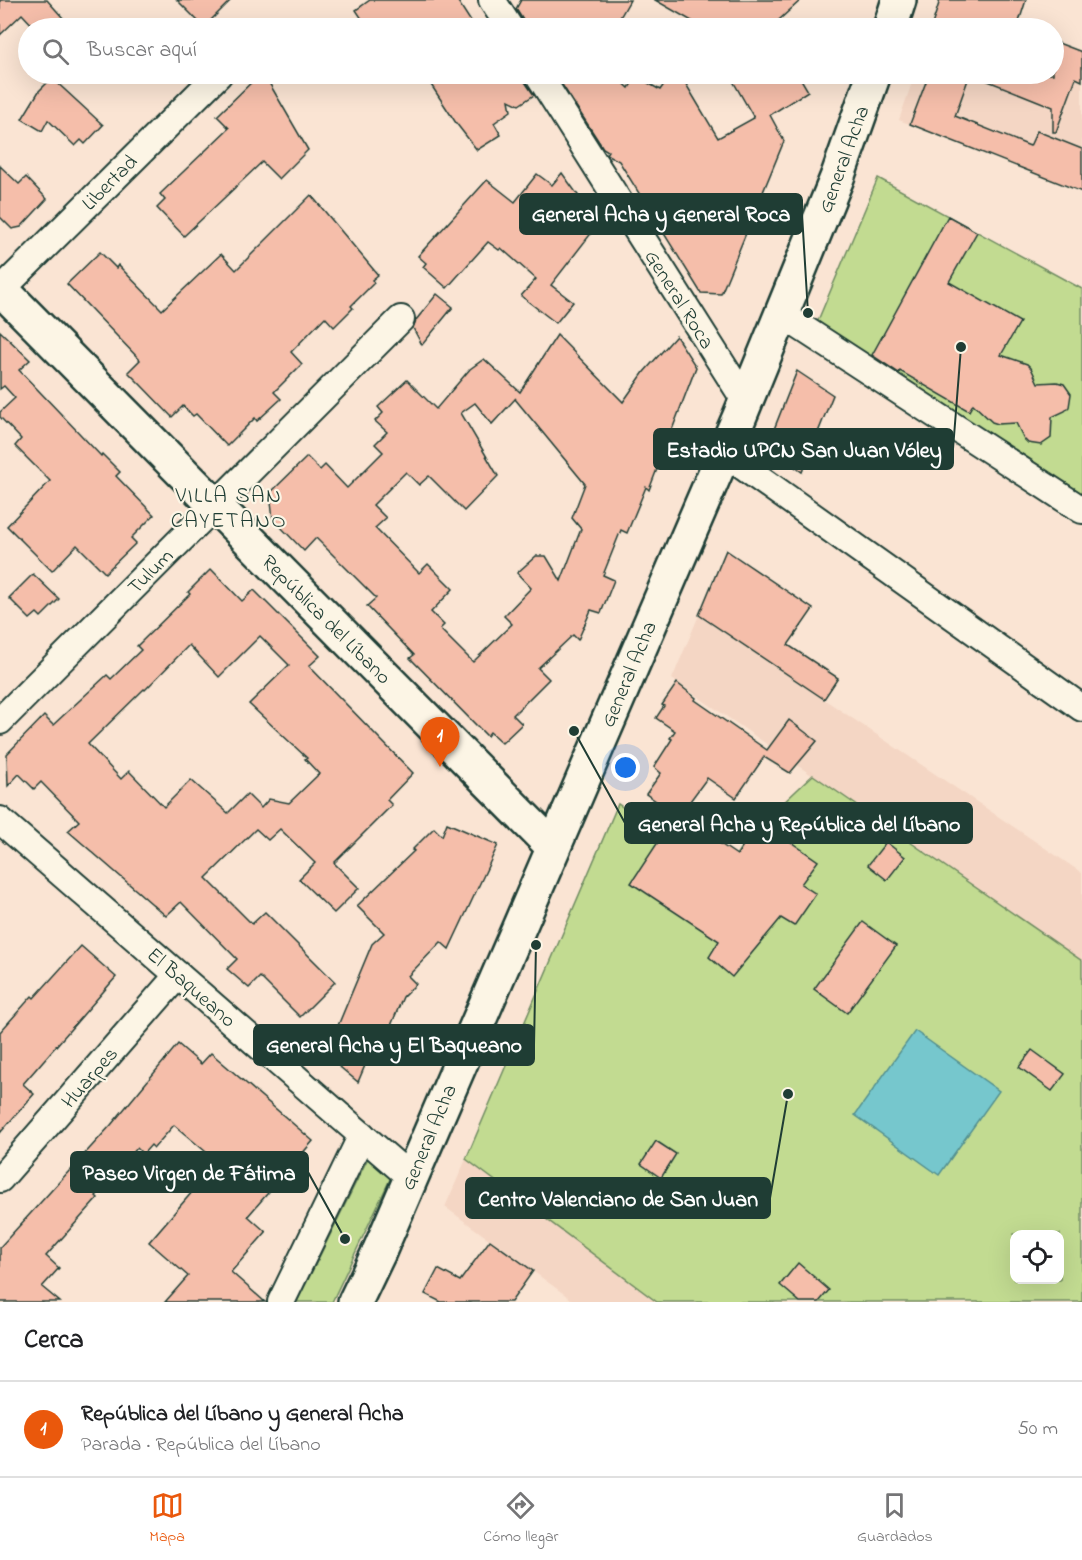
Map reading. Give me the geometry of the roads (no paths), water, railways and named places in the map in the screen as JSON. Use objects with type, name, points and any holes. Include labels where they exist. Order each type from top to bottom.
[{"type":"main road","points":[[893,18],[899,0]]},
{"type":"main road","name":"General Acha","points":[[355,1302],[411,1178],[746,402],[837,178],[870,84]]},
{"type":"main road","name":"República del Líbano","points":[[1,290],[553,847]]},
{"type":"street","points":[[492,0],[504,18]]},
{"type":"street","name":"Libertad","points":[[1,290],[209,84]]},
{"type":"street","name":"General Roca","points":[[544,84],[746,402]]},
{"type":"street","points":[[782,314],[1082,510]]},
{"type":"street","name":"Tulum","points":[[0,721],[400,320]]},
{"type":"street","points":[[724,453],[1082,708]]},
{"type":"street","name":"El Baqueano","points":[[0,820],[411,1178]]},
{"type":"street","name":"Huarpes","points":[[0,1179],[178,975]]},
{"type":"street","points":[[281,1302],[362,1135]]},
{"type":"water","points":[[915,1031],[999,1091],[939,1175],[855,1115]]},
{"type":"place","name":"General Acha y General Roca","points":[[808,313]]},
{"type":"place","name":"Estadio UPCN San Juan Vóley","points":[[961,347]]},
{"type":"place","name":"General Acha y República del Líbano","points":[[574,731]]},
{"type":"place","name":"República del Líbano y General Acha","points":[[440,767]]},
{"type":"place","name":"General Acha y El Baqueano","points":[[536,945]]},
{"type":"place","name":"Centro Valenciano de San Juan","points":[[788,1094]]},
{"type":"place","name":"Paseo Virgen de Fátima","points":[[345,1239]]},
{"type":"district","name":"VILLA SAN CAYETANO","points":[[229,506]]}]
